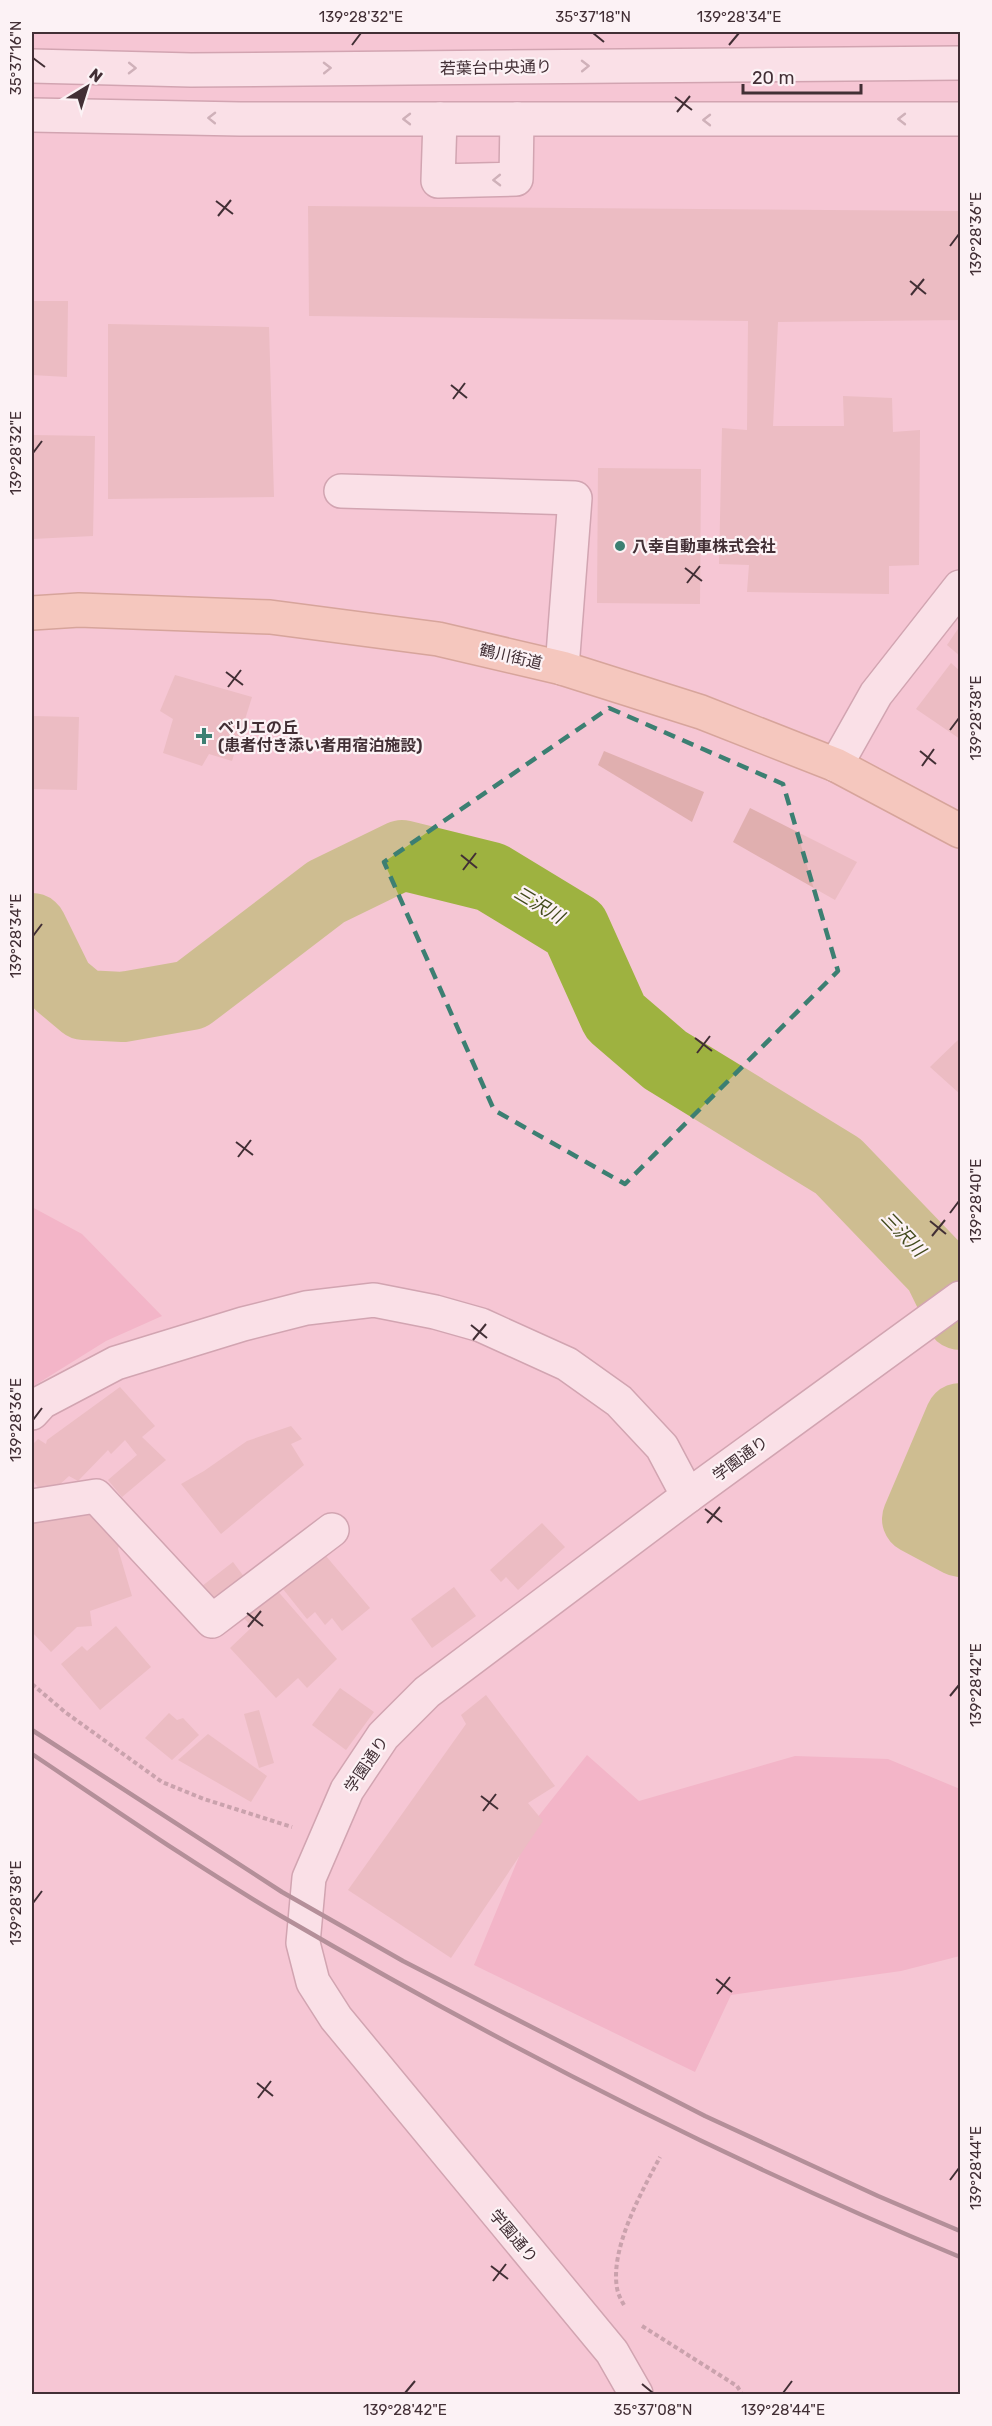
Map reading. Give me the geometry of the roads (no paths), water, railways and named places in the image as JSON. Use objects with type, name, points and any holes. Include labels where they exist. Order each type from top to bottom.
[{"type":"main road","name":"鶴川街道","points":[[32,613],[79,609],[270,617],[438,639],[562,668],[701,712],[836,765],[960,831]]},
{"type":"street","name":"若葉台中央通り","points":[[32,66],[203,70],[960,63]]},
{"type":"street","points":[[32,115],[240,119],[960,119]]},
{"type":"street","points":[[440,119],[438,181],[516,179],[517,119]]},
{"type":"street","points":[[341,491],[575,498],[562,668]]},
{"type":"street","points":[[836,765],[876,694],[960,587]]},
{"type":"street","name":"学園通り","points":[[636,2394],[612,2352],[336,2018],[313,1982],[303,1943],[309,1878],[347,1790],[383,1736],[427,1692],[688,1496],[960,1298]]},
{"type":"street","points":[[32,1413],[42,1402],[116,1363],[243,1324],[306,1308],[374,1300],[481,1325],[567,1364],[619,1401],[662,1447],[688,1496]]},
{"type":"street","points":[[32,1506],[96,1496],[212,1621],[332,1530]]},
{"type":"waterway","name":"三沢川","points":[[32,928],[60,985],[84,1005],[123,1007],[191,995],[326,892],[402,855],[491,877],[575,928],[615,1017],[665,1060],[838,1166],[938,1270],[960,1315]]},
{"type":"waterway","name":"三沢川","points":[[960,1418],[917,1519],[960,1542]]},
{"type":"railway","points":[[32,1730],[282,1892],[403,1961],[705,2116],[878,2196],[960,2231]]},
{"type":"railway","points":[[32,1754],[249,1897],[530,2055],[786,2181],[960,2257]]},
{"type":"place","name":"八幸自動車株式会社","points":[[620,546]]},
{"type":"place","name":"ベリエの丘 (患者付き添い者用宿泊施設)","points":[[204,736]]}]
